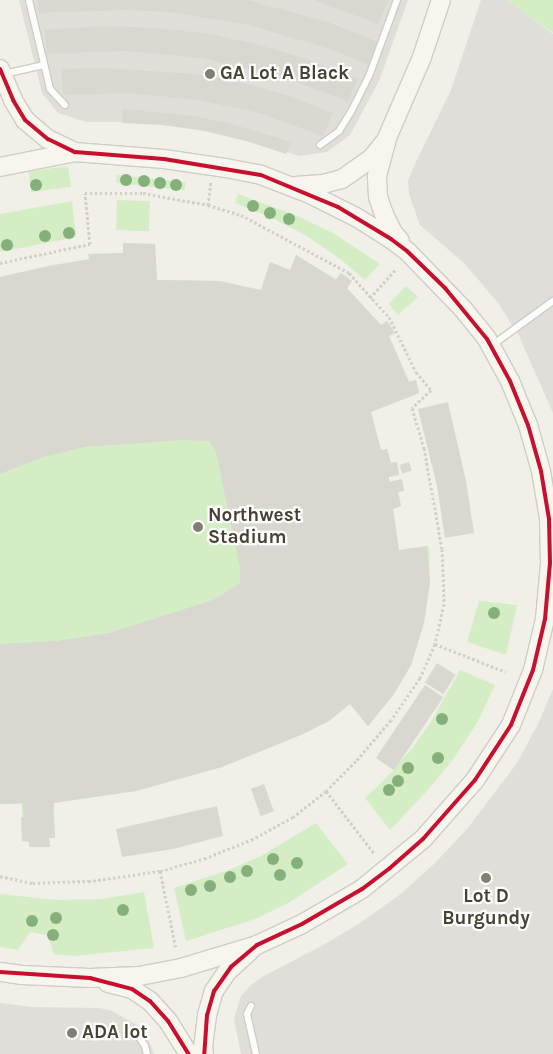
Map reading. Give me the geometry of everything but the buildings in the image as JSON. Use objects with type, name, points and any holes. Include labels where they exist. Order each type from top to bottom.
[{"type":"main road","points":[[0,972],[22,975],[90,978],[139,976],[181,968],[257,945],[302,924],[362,889],[390,868],[423,839],[475,780],[511,725],[533,670],[545,619],[550,563],[549,492],[528,426],[510,381],[491,346],[457,302],[408,252],[392,231],[378,197],[378,176],[387,138],[422,57],[441,0]]},
{"type":"main road","points":[[1,71],[12,100],[25,120],[48,139],[75,152]]},
{"type":"main road","points":[[293,186],[323,184],[342,179],[371,159],[387,138]]},
{"type":"main road","points":[[0,167],[75,152],[164,159],[260,175],[293,186],[356,217],[408,252]]},
{"type":"main road","points":[[204,1054],[207,1016],[214,991],[231,967],[257,945]]},
{"type":"main road","points":[[90,978],[132,989],[150,1001],[168,1021],[189,1054]]},
{"type":"lane","points":[[29,0],[50,89],[65,105]]},
{"type":"lane","points":[[320,145],[339,131],[351,112],[369,76],[397,0]]},
{"type":"lane","points":[[1,71],[44,65]]},
{"type":"lane","points":[[491,346],[553,301]]},
{"type":"lane","points":[[251,1006],[247,1014],[256,1054]]},
{"type":"lane","points":[[134,1030],[148,1054]]},
{"type":"path","points":[[208,204],[212,182]]},
{"type":"path","points":[[0,263],[90,244],[85,193],[143,193],[208,204],[241,214],[349,273],[389,317],[416,372],[431,390],[412,408],[424,448],[442,549],[444,604],[435,644],[420,678],[391,720],[356,761],[326,791],[293,817],[253,839],[206,858],[160,871],[90,881],[32,882],[0,876]]},
{"type":"path","points":[[370,298],[396,269]]},
{"type":"path","points":[[435,644],[506,672]]},
{"type":"path","points":[[326,791],[374,853]]},
{"type":"path","points":[[160,871],[176,949]]},
{"type":"green space","points":[[507,0],[553,0],[553,33],[530,17]]},
{"type":"green space","points":[[68,166],[71,187],[31,192],[28,172]]},
{"type":"green space","points":[[117,175],[186,182],[185,190],[116,183]]},
{"type":"green space","points":[[238,194],[295,215],[333,233],[380,264],[365,280],[340,259],[307,236],[274,219],[235,203]]},
{"type":"green space","points":[[117,200],[150,201],[149,231],[116,230]]},
{"type":"green space","points":[[72,201],[76,237],[0,252],[0,214]]},
{"type":"green space","name":"Northwest Stadium","points":[[123,243],[155,244],[157,280],[219,281],[261,290],[270,262],[290,270],[296,255],[336,279],[341,273],[352,281],[347,288],[380,325],[387,321],[395,333],[389,336],[409,382],[416,380],[419,393],[371,412],[381,450],[387,449],[391,463],[397,462],[399,475],[389,477],[389,482],[402,479],[404,491],[398,492],[401,506],[393,509],[399,550],[429,546],[430,582],[424,623],[411,665],[394,694],[368,726],[350,704],[329,721],[303,734],[222,767],[136,791],[54,803],[55,838],[49,838],[50,847],[29,847],[29,842],[22,841],[22,804],[0,804],[0,277],[89,259],[88,254],[123,253]]},
{"type":"green space","points":[[406,286],[418,297],[398,315],[389,304]]},
{"type":"green space","points":[[479,601],[517,605],[506,655],[467,642]]},
{"type":"green space","points":[[460,670],[495,685],[477,723],[454,758],[428,790],[390,830],[365,798],[390,774],[412,748],[431,722]]},
{"type":"green space","points":[[316,823],[348,864],[290,902],[255,919],[186,941],[174,888],[226,871],[261,856]]},
{"type":"green space","points":[[144,892],[154,948],[74,956],[54,954],[47,935],[30,932],[18,950],[0,947],[0,894],[58,900],[101,899]]},
{"type":"shaded area","name":"GA Lot A Black","points":[[19,0],[408,0],[379,81],[350,135],[327,152],[299,156],[257,142],[194,128],[136,122],[86,122],[58,113],[42,93]]},
{"type":"shaded area","points":[[481,0],[507,0],[553,34],[553,413],[519,336],[498,303],[465,264],[420,225],[409,194],[408,181],[451,90]]},
{"type":"shaded area","name":"Lot D Burgundy","points":[[553,689],[553,1054],[241,1054],[234,1019],[241,996],[262,977],[325,944],[360,923],[402,893],[435,863],[467,829],[517,763],[538,724]]},
{"type":"shaded area","name":"ADA lot","points":[[0,1003],[32,1007],[99,1008],[110,1010],[139,1026],[149,1041],[154,1054],[0,1054]]},
{"type":"transit line","points":[[0,69],[13,100],[25,120],[48,139],[75,152],[164,159],[261,175],[338,207],[391,239],[408,252],[445,288],[487,339],[510,381],[528,425],[541,471],[549,519],[550,563],[545,619],[533,670],[511,725],[475,780],[423,839],[390,868],[362,889],[302,924],[257,945],[231,967],[214,991],[207,1015],[204,1054]]},
{"type":"transit line","points":[[0,972],[90,978],[132,989],[150,1001],[168,1021],[189,1054]]},
{"type":"place","name":"GA Lot A Black","points":[[210,74]]},
{"type":"place","name":"Northwest Stadium","points":[[198,527]]},
{"type":"place","name":"Lot D Burgundy","points":[[486,878]]},
{"type":"place","name":"ADA lot","points":[[72,1033]]}]
